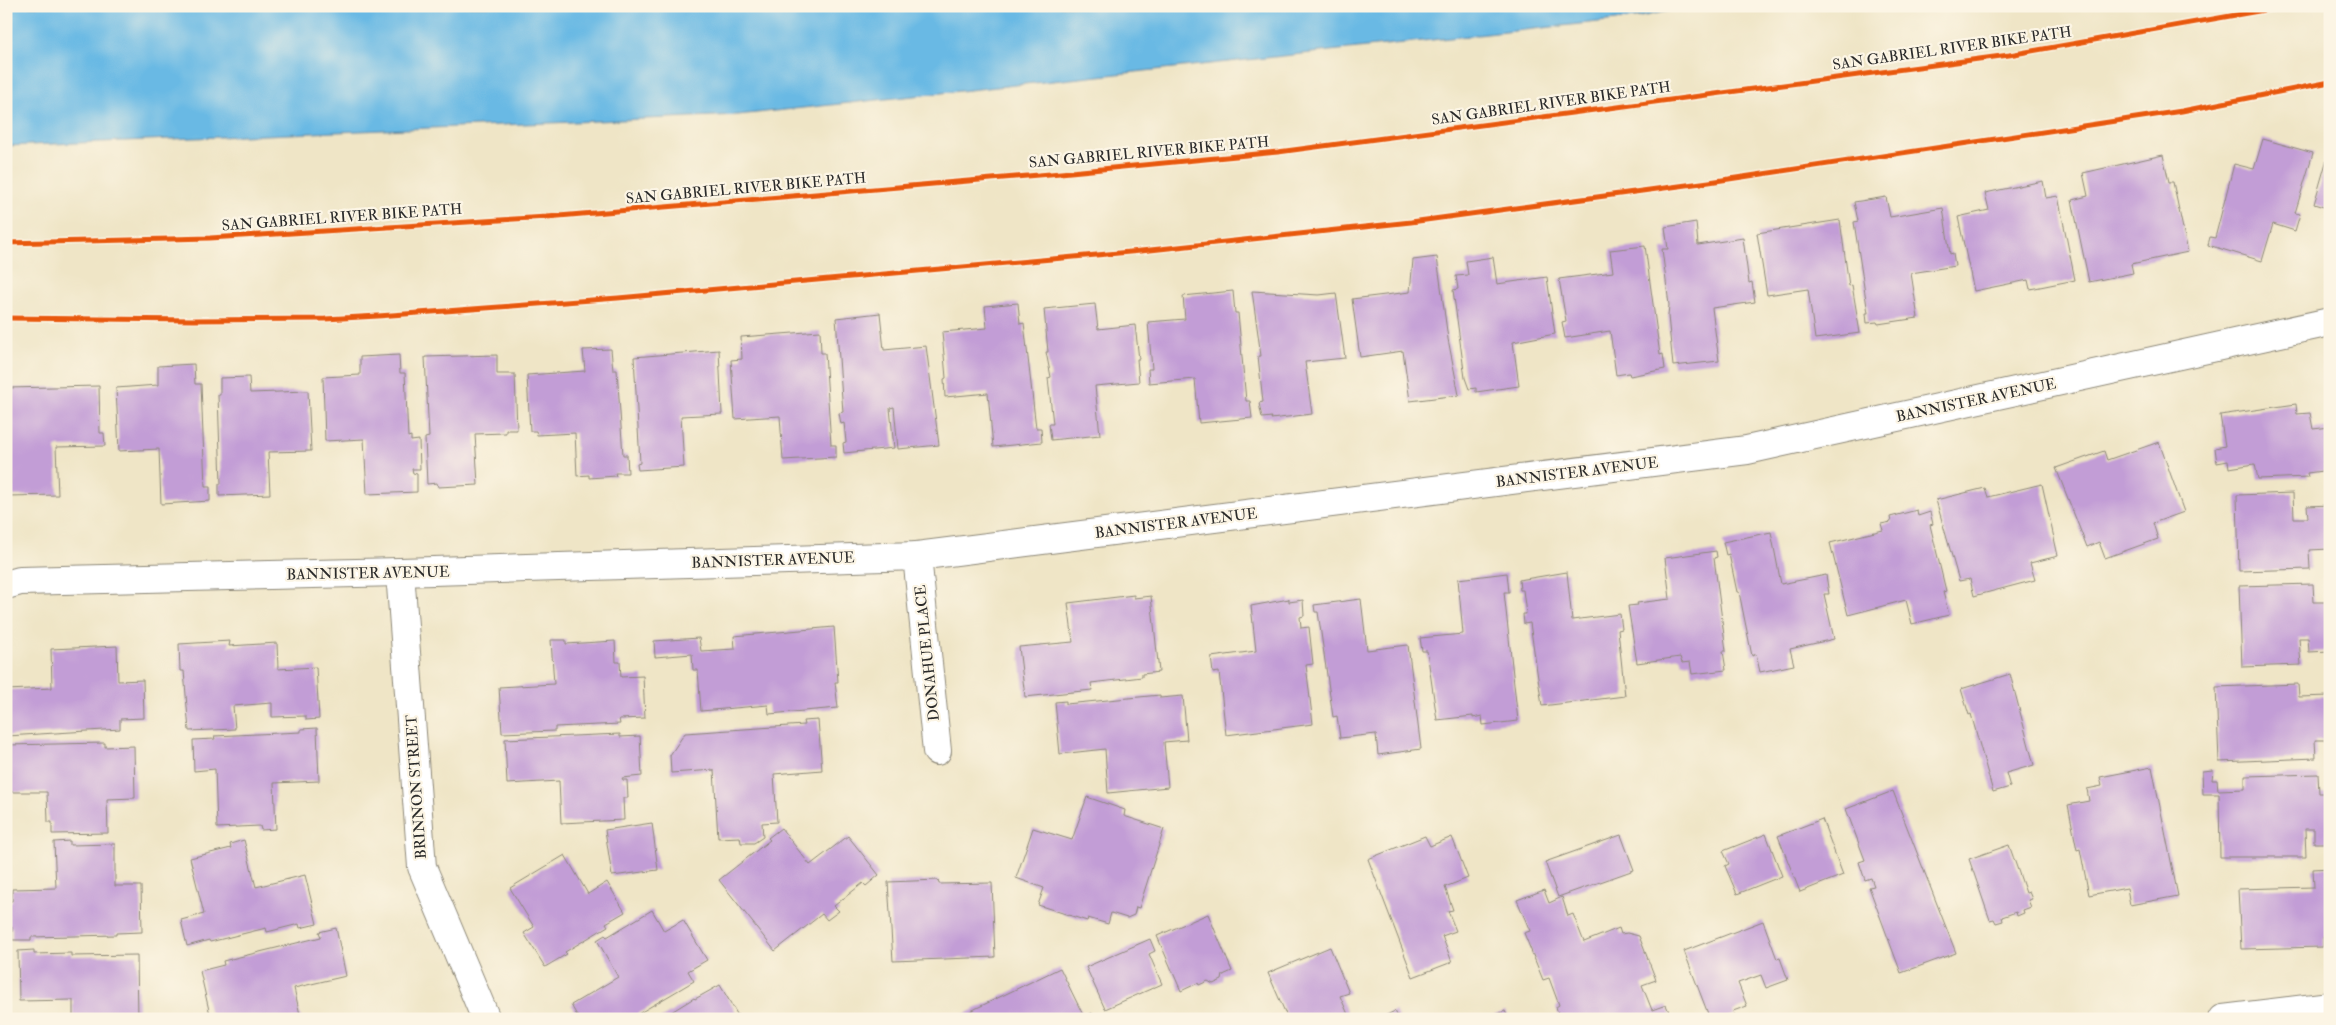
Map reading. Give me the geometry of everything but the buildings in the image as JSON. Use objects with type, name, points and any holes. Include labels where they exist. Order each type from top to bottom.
[{"type":"street","name":"BANNISTER AVENUE","points":[[6,585],[20,581],[400,572],[917,556],[1748,450],[2330,322]]},
{"type":"street","name":"DONAHUE PLACE","points":[[917,556],[937,751]]},
{"type":"street","name":"BRINNON STREET","points":[[400,572],[422,866],[486,1019]]},
{"type":"street","points":[[2222,1019],[2330,1006]]},
{"type":"water","points":[[6,6],[1693,6],[1635,18],[738,115],[6,146]]},
{"type":"cycle path","name":"SAN GABRIEL RIVER BIKE PATH","points":[[6,243],[210,238],[547,217],[1050,174],[1278,152],[2009,55],[2287,6]]},
{"type":"cycle path","points":[[6,318],[194,320],[325,319],[378,316],[618,298],[1141,251],[1411,222],[1709,182],[2182,111],[2330,82]]}]
